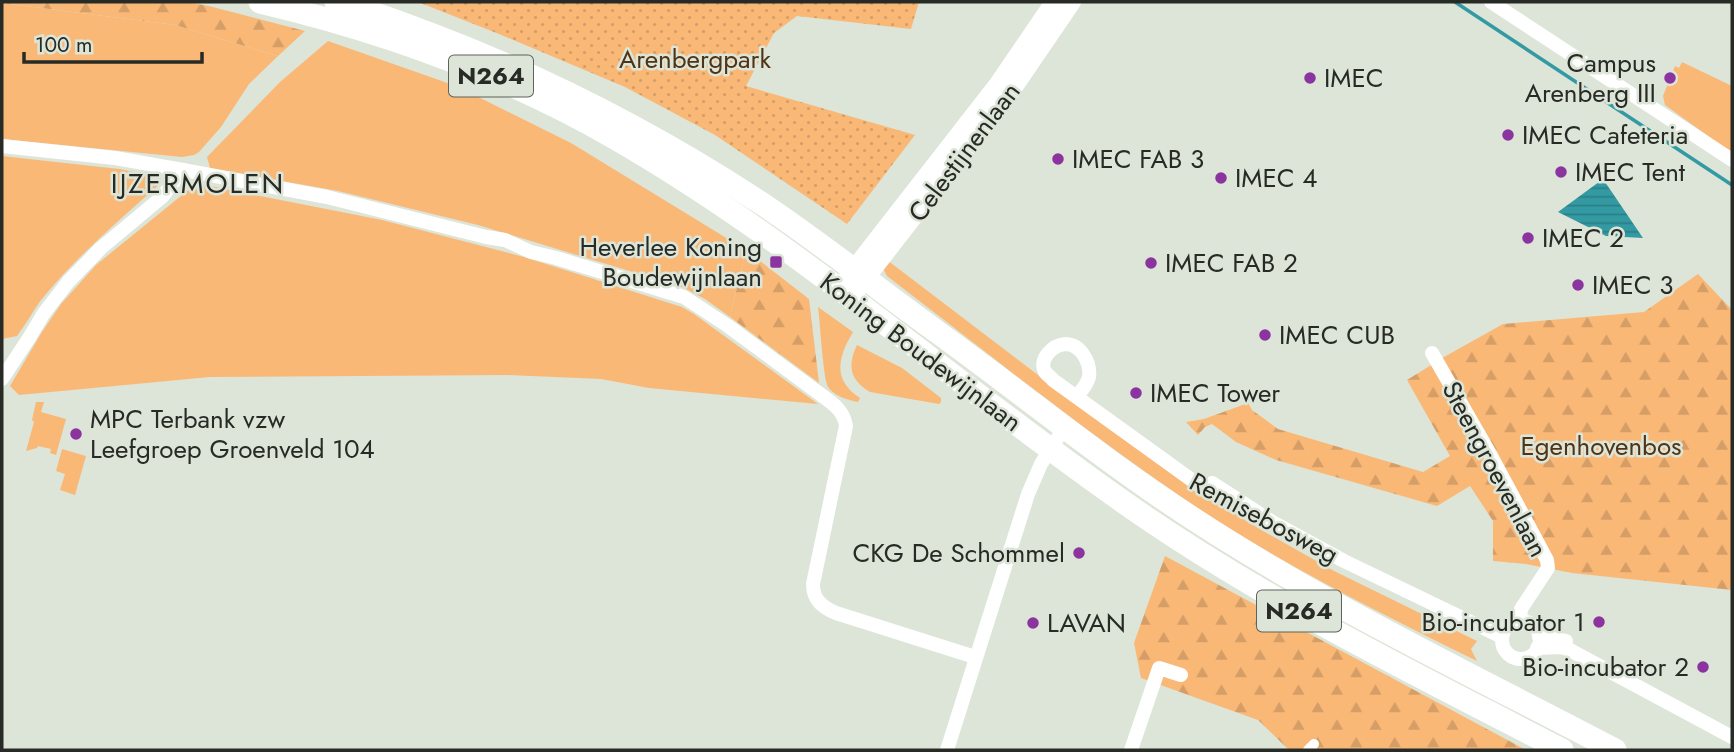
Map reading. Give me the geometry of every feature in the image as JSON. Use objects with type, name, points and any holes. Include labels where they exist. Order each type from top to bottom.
[{"type":"highway","name":"Koning Boudewijnlaan","points":[[260,2],[368,32],[456,61],[537,98],[612,137],[704,192],[845,294],[1050,449],[1187,545],[1354,642],[1562,750]]},
{"type":"highway","name":"Koning Boudewijnlaan","points":[[336,2],[469,48],[572,95],[718,176],[770,209],[1064,428],[1186,515],[1366,620],[1615,750]]},
{"type":"street","name":"Celestijnenlaan","points":[[845,294],[998,84],[1054,2]]},
{"type":"street","name":"Celestijnenlaan","points":[[859,274],[1012,90],[1072,2]]},
{"type":"street","points":[[1492,2],[1732,160]]},
{"type":"street","points":[[2,146],[115,158],[327,197],[501,239],[531,252],[684,298],[728,326],[844,416],[846,426],[813,584],[816,600],[836,613],[975,657]]},
{"type":"street","points":[[2,379],[44,313],[68,282],[101,248],[162,197],[183,170]]},
{"type":"street","name":"Steengroevenlaan","points":[[1432,353],[1547,560],[1548,568],[1521,609],[1520,621]]},
{"type":"street","name":"Remisebosweg","points":[[1077,396],[1207,491],[1212,484],[1274,523],[1344,561],[1502,637]]},
{"type":"street","points":[[947,750],[1028,494],[1035,475],[1064,428]]},
{"type":"street","points":[[1538,643],[1534,626],[1524,621],[1514,621],[1504,630],[1502,637],[1505,651],[1515,658],[1528,657],[1538,643],[1564,640],[1732,726]]},
{"type":"street","points":[[1538,643],[1567,649],[1732,737]]},
{"type":"street","points":[[1131,750],[1161,663],[1181,675]]},
{"type":"green space","points":[[2,2],[186,2],[305,31],[278,56],[175,25]]},
{"type":"green space","name":"Arenbergpark","points":[[418,2],[919,2],[911,29],[797,16],[774,33],[746,86],[915,135],[847,224],[715,135],[625,87]]},
{"type":"green space","points":[[2,3],[175,25],[278,56],[249,84],[221,127],[194,155],[182,157],[2,139]]},
{"type":"green space","points":[[328,41],[456,86],[571,143],[746,250],[730,317],[682,287],[478,225],[338,191],[210,168],[207,157],[280,82]]},
{"type":"green space","points":[[1682,62],[1732,86],[1732,153],[1665,105],[1663,96],[1675,66],[1679,68]]},
{"type":"green space","points":[[2,156],[119,169],[157,176],[161,183],[69,268],[41,300],[17,336],[2,339]]},
{"type":"green space","points":[[205,185],[382,220],[524,257],[682,307],[818,404],[649,388],[601,379],[507,375],[210,377],[19,395],[10,386],[61,304],[96,265],[187,191]]},
{"type":"green space","points":[[746,250],[809,299],[819,383],[730,317]]},
{"type":"green space","points":[[887,260],[1080,407],[1207,496],[1334,571],[1477,641],[1471,649],[1477,661],[1288,563],[1180,496],[1068,416],[887,276],[884,270]]},
{"type":"green space","name":"Egenhovenbos","points":[[1698,274],[1732,310],[1732,590],[1572,573],[1493,561],[1493,521],[1470,486],[1437,506],[1276,460],[1236,442],[1212,424],[1198,435],[1186,422],[1204,419],[1248,403],[1252,410],[1278,429],[1423,472],[1450,456],[1407,380],[1503,324],[1644,312]]},
{"type":"green space","points":[[818,307],[853,332],[844,350],[840,368],[845,384],[860,398],[858,402],[837,395],[828,387]]},
{"type":"green space","points":[[857,345],[902,368],[941,398],[941,402],[939,404],[870,392],[858,383],[852,372],[852,360]]},
{"type":"green space","points":[[36,402],[44,402],[41,412],[66,419],[56,455],[50,453],[51,449],[38,446],[26,451]]},
{"type":"green space","points":[[62,449],[86,456],[75,495],[60,490],[65,474],[56,471]]},
{"type":"green space","points":[[1165,556],[1526,750],[1289,750],[1258,720],[1141,678],[1134,643]]},
{"type":"water","points":[[1603,179],[1643,238],[1606,236],[1558,212]]},
{"type":"waterway","points":[[1455,2],[1732,185]]},
{"type":"place","name":"IMEC","points":[[1310,78]]},
{"type":"place","name":"Campus Arenberg III","points":[[1670,78]]},
{"type":"place","name":"IMEC Cafeteria","points":[[1508,135]]},
{"type":"place","name":"IMEC FAB 3","points":[[1058,159]]},
{"type":"place","name":"IMEC Tent","points":[[1561,172]]},
{"type":"place","name":"IMEC 4","points":[[1221,178]]},
{"type":"place","name":"IMEC 2","points":[[1528,238]]},
{"type":"place","name":"Heverlee Koning Boudewijnlaan","points":[[776,262]]},
{"type":"place","name":"IMEC FAB 2","points":[[1151,263]]},
{"type":"place","name":"IMEC 3","points":[[1578,285]]},
{"type":"place","name":"IMEC CUB","points":[[1265,335]]},
{"type":"place","name":"IMEC Tower","points":[[1136,393]]},
{"type":"place","name":"MPC Terbank vzw Leefgroep Groenveld 104","points":[[76,434]]},
{"type":"place","name":"CKG De Schommel","points":[[1079,553]]},
{"type":"place","name":"Bio-incubator 1","points":[[1599,622]]},
{"type":"place","name":"LAVAN","points":[[1033,623]]},
{"type":"place","name":"Bio-incubator 2","points":[[1703,667]]},
{"type":"district","name":"IJZERMOLEN","points":[[198,183]]}]
